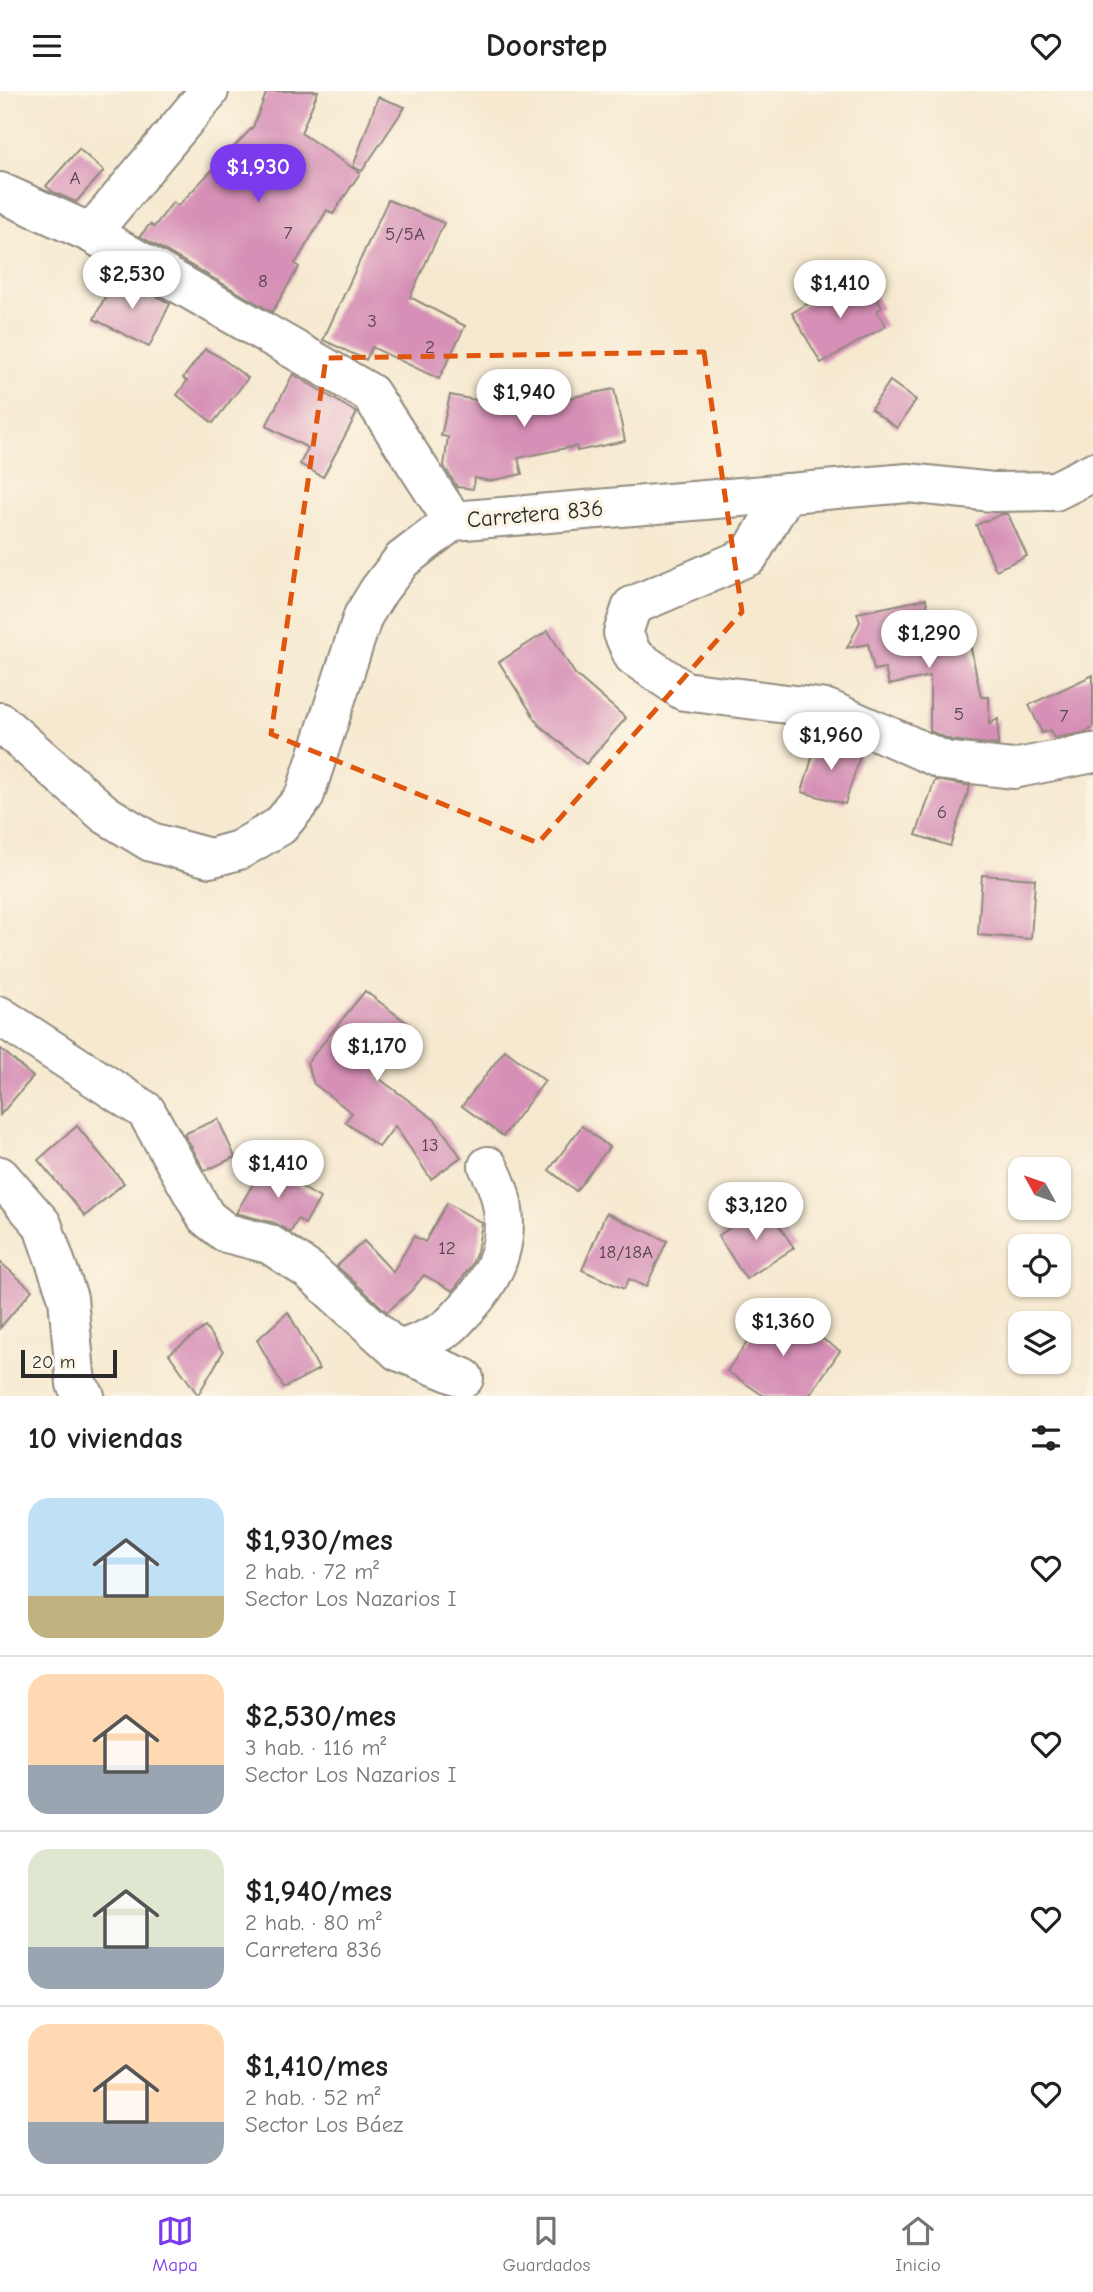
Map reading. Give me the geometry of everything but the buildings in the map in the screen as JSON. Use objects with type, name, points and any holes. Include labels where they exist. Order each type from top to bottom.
[{"type":"street","points":[[91,233],[209,91]]},
{"type":"street","points":[[0,192],[91,233],[370,393],[453,521]]},
{"type":"street","name":"Carretera 836","points":[[0,722],[105,814],[151,842],[210,858],[239,850],[280,826],[304,797],[363,616],[402,560],[453,521],[908,483],[993,492],[1055,491],[1093,472]]},
{"type":"street","points":[[786,493],[748,556],[632,606],[623,633],[633,656],[684,691],[827,709],[945,761],[1013,769],[1093,753]]},
{"type":"street","points":[[0,1016],[146,1111],[206,1217],[226,1233],[269,1244],[310,1271],[398,1350],[464,1378]]},
{"type":"street","points":[[398,1350],[447,1328],[477,1297],[498,1263],[505,1217],[499,1185],[488,1166]]},
{"type":"street","points":[[0,1176],[42,1224],[68,1298],[76,1384],[85,1396]]},
{"type":"highlighted area","points":[[704,352],[742,612],[538,843],[271,734],[326,358]]}]
